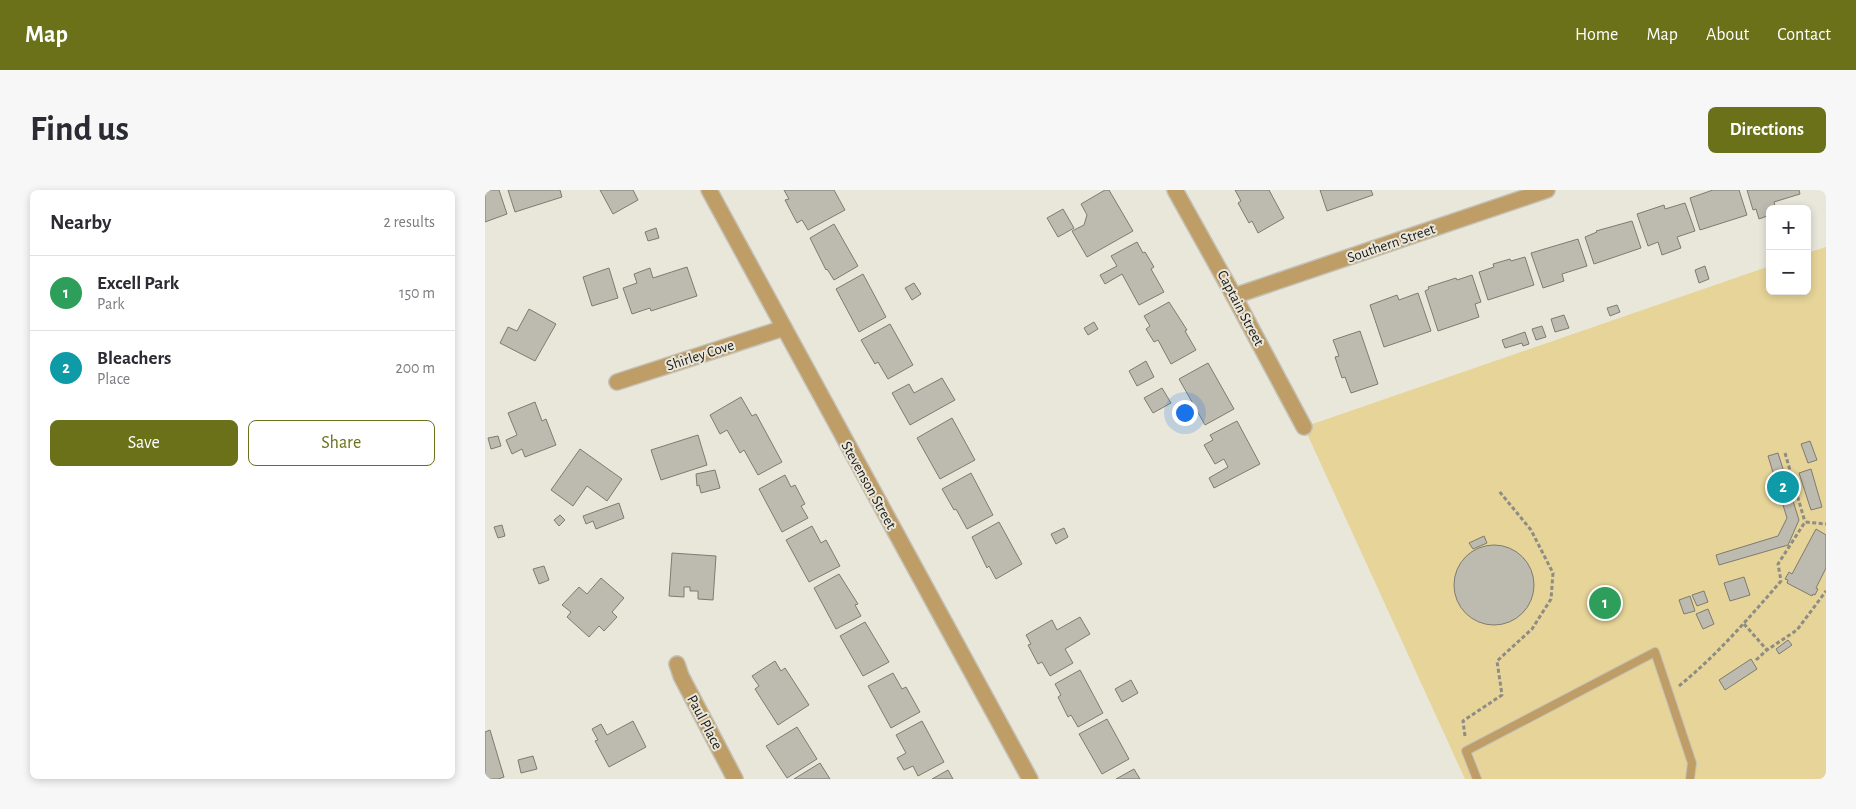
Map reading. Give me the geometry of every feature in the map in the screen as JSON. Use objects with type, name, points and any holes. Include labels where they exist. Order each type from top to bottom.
[{"type":"street","name":"Stevenson Street","points":[[709,190],[1030,779]]},
{"type":"street","name":"Captain Street","points":[[1175,190],[1304,427]]},
{"type":"street","name":"Southern Street","points":[[1234,296],[1547,190]]},
{"type":"street","name":"Shirley Cove","points":[[617,382],[784,328]]},
{"type":"street","name":"Paul Place","points":[[677,664],[681,676],[735,779]]},
{"type":"lane","points":[[1477,779],[1466,751],[1655,652],[1692,763],[1690,779]]},
{"type":"path","points":[[1669,694],[1703,666],[1744,624],[1781,581],[1778,564],[1805,522],[1785,453]]},
{"type":"path","points":[[1466,751],[1463,721],[1502,695],[1497,661],[1532,628],[1551,599],[1553,573],[1531,530],[1499,492]]},
{"type":"path","points":[[1805,522],[1826,524]]},
{"type":"path","points":[[1756,660],[1767,650],[1797,630],[1825,594]]},
{"type":"path","points":[[1744,624],[1767,650]]},
{"type":"shaded area","points":[[1826,247],[1826,779],[1465,779],[1304,427],[1766,267],[1766,295],[1811,295],[1811,252]]},
{"type":"building","points":[[485,190],[499,190],[507,214],[485,222]]},
{"type":"building","points":[[508,190],[560,190],[562,197],[515,212]]},
{"type":"building","points":[[600,190],[633,190],[638,200],[613,214]]},
{"type":"building","points":[[784,190],[834,190],[845,210],[808,230],[802,220],[797,223],[785,200],[789,199]]},
{"type":"building","points":[[1105,190],[1109,190],[1133,231],[1087,257],[1072,231],[1084,225],[1087,215],[1081,204]]},
{"type":"building","points":[[1235,190],[1269,190],[1284,218],[1258,233],[1252,221],[1249,223],[1238,203],[1241,201]]},
{"type":"building","points":[[1320,190],[1371,190],[1373,195],[1327,211]]},
{"type":"building","points":[[1713,190],[1739,190],[1747,215],[1700,230],[1690,198]]},
{"type":"building","points":[[1747,190],[1799,190],[1800,194],[1774,202],[1775,205],[1766,205],[1766,216],[1759,219],[1756,209],[1753,210]]},
{"type":"building","points":[[1685,203],[1695,231],[1677,237],[1681,248],[1662,255],[1658,242],[1648,246],[1637,214],[1664,205],[1665,209]]},
{"type":"building","points":[[1063,209],[1074,228],[1058,237],[1047,218]]},
{"type":"building","points":[[1632,221],[1641,248],[1594,264],[1585,237],[1596,231]]},
{"type":"building","points":[[834,224],[858,266],[834,280],[826,270],[810,238]]},
{"type":"building","points":[[656,228],[659,238],[648,241],[645,232]]},
{"type":"building","points":[[1578,239],[1587,266],[1562,274],[1564,281],[1543,288],[1531,253]]},
{"type":"building","points":[[1137,242],[1154,267],[1151,269],[1164,292],[1139,305],[1122,274],[1105,284],[1100,275],[1117,266],[1111,256]]},
{"type":"building","points":[[1525,257],[1534,285],[1488,300],[1479,272],[1494,267],[1493,264]]},
{"type":"building","points":[[1705,266],[1709,279],[1699,283],[1695,270]]},
{"type":"building","points":[[687,267],[697,296],[651,311],[650,308],[632,314],[623,288],[637,283],[634,274],[650,268],[653,278]]},
{"type":"building","points":[[609,268],[618,298],[592,306],[583,277]]},
{"type":"building","points":[[863,274],[886,317],[859,332],[836,289]]},
{"type":"building","points":[[1472,275],[1481,302],[1475,304],[1479,317],[1438,331],[1425,291],[1429,289],[1428,287]]},
{"type":"building","points":[[914,283],[921,294],[912,300],[905,288]]},
{"type":"building","points":[[1418,293],[1431,331],[1384,347],[1370,305],[1397,295],[1399,300]]},
{"type":"building","points":[[1169,302],[1187,330],[1185,331],[1196,350],[1171,364],[1158,340],[1154,342],[1146,329],[1150,326],[1144,316]]},
{"type":"building","points":[[1617,305],[1620,312],[1610,316],[1607,308]]},
{"type":"building","points":[[529,309],[556,324],[535,361],[500,343],[508,327],[517,331]]},
{"type":"building","points":[[1564,315],[1569,328],[1555,332],[1551,319]]},
{"type":"building","points":[[1094,322],[1098,329],[1088,335],[1084,328]]},
{"type":"building","points":[[890,324],[913,365],[888,379],[878,362],[875,364],[861,340]]},
{"type":"building","points":[[1542,326],[1546,337],[1536,340],[1532,329]]},
{"type":"building","points":[[1360,331],[1378,384],[1351,393],[1345,377],[1342,378],[1335,357],[1339,356],[1333,340]]},
{"type":"building","points":[[1525,332],[1529,344],[1523,346],[1522,343],[1505,348],[1502,340]]},
{"type":"building","points":[[1146,361],[1154,377],[1137,386],[1129,371]]},
{"type":"building","points":[[1208,363],[1234,409],[1205,425],[1179,379]]},
{"type":"building","points":[[942,378],[955,400],[910,425],[892,393],[909,384],[914,393]]},
{"type":"building","points":[[1162,388],[1171,403],[1153,413],[1144,398]]},
{"type":"building","points":[[741,397],[752,416],[756,414],[782,462],[758,475],[744,450],[740,453],[727,430],[720,434],[710,415]]},
{"type":"building","points":[[535,402],[542,421],[546,419],[556,445],[525,457],[522,449],[512,454],[506,440],[517,435],[508,413]]},
{"type":"building","points":[[952,418],[975,460],[940,479],[917,438]]},
{"type":"building","points":[[1237,421],[1260,464],[1214,488],[1209,478],[1228,467],[1224,459],[1215,464],[1204,445],[1213,440],[1210,435]]},
{"type":"building","points":[[698,435],[707,465],[661,480],[651,450]]},
{"type":"building","points":[[498,436],[501,446],[491,449],[488,438]]},
{"type":"building","points":[[1810,441],[1817,460],[1808,463],[1801,444]]},
{"type":"building","points":[[580,449],[622,479],[607,501],[587,486],[573,506],[551,490]]},
{"type":"building","points":[[1778,453],[1799,520],[1788,545],[1719,565],[1716,555],[1778,536],[1787,518],[1768,456]]},
{"type":"building","points":[[1811,469],[1822,507],[1811,510],[1799,473]]},
{"type":"building","points":[[715,470],[720,488],[701,493],[699,485],[697,486],[696,474]]},
{"type":"building","points":[[971,473],[993,515],[967,529],[942,489]]},
{"type":"building","points":[[785,475],[791,487],[795,485],[805,504],[801,506],[808,518],[782,532],[759,489]]},
{"type":"building","points":[[619,503],[624,518],[596,529],[593,521],[586,524],[583,516]]},
{"type":"building","points":[[560,515],[565,520],[559,526],[554,520]]},
{"type":"building","points":[[999,522],[1022,564],[996,579],[989,566],[987,568],[972,537]]},
{"type":"building","points":[[502,525],[505,536],[498,538],[494,527]]},
{"type":"building","points":[[812,526],[821,543],[826,540],[840,566],[809,582],[786,540]]},
{"type":"building","points":[[1064,528],[1068,537],[1056,544],[1051,534]]},
{"type":"building","points":[[1816,529],[1826,535],[1826,568],[1816,588],[1818,589],[1815,595],[1813,594],[1812,596],[1787,583],[1788,580],[1785,579],[1789,572],[1792,574]]},
{"type":"building","points":[[1484,536],[1487,543],[1473,549],[1469,543]]},
{"type":"building","points":[[1494,545],[1509,548],[1522,557],[1531,570],[1534,585],[1531,600],[1522,613],[1509,622],[1494,625],[1479,622],[1466,613],[1457,600],[1454,585],[1457,570],[1466,557],[1479,548]]},
{"type":"building","points":[[672,553],[716,556],[713,600],[698,599],[698,591],[690,591],[690,587],[684,587],[684,597],[669,596]]},
{"type":"building","points":[[544,566],[549,580],[539,584],[533,569]]},
{"type":"building","points":[[839,574],[858,604],[855,605],[861,616],[836,629],[814,588]]},
{"type":"building","points":[[1744,577],[1750,595],[1730,601],[1724,583]]},
{"type":"building","points":[[601,578],[624,598],[612,612],[617,617],[604,631],[599,626],[589,637],[567,617],[571,612],[562,605],[579,587],[587,594]]},
{"type":"building","points":[[1704,591],[1708,602],[1697,606],[1692,595]]},
{"type":"building","points":[[1690,596],[1695,611],[1684,614],[1679,600]]},
{"type":"building","points":[[1708,609],[1714,624],[1703,629],[1696,614]]},
{"type":"building","points":[[1080,617],[1090,634],[1065,649],[1073,663],[1050,676],[1042,662],[1038,664],[1028,645],[1031,644],[1026,635],[1052,620],[1057,630]]},
{"type":"building","points":[[865,622],[889,662],[863,676],[840,636]]},
{"type":"building","points":[[1788,640],[1792,645],[1779,654],[1776,649]]},
{"type":"building","points":[[1751,659],[1757,669],[1725,690],[1719,680]]},
{"type":"building","points":[[775,661],[781,671],[785,668],[809,705],[778,725],[755,689],[759,686],[752,676]]},
{"type":"building","points":[[1080,670],[1103,713],[1078,727],[1071,715],[1068,717],[1058,697],[1061,695],[1055,684]]},
{"type":"building","points":[[893,673],[902,689],[906,687],[920,712],[891,728],[868,686]]},
{"type":"building","points":[[1131,680],[1138,693],[1122,702],[1115,689]]},
{"type":"building","points":[[1107,719],[1129,759],[1102,774],[1079,734]]},
{"type":"building","points":[[633,721],[646,747],[609,767],[595,741],[598,740],[592,729],[601,724],[607,735]]},
{"type":"building","points":[[922,721],[944,762],[918,776],[913,766],[904,770],[897,758],[906,753],[896,735]]},
{"type":"building","points":[[797,727],[817,759],[787,778],[766,746]]},
{"type":"building","points":[[490,730],[504,777],[498,779],[485,779],[485,732]]},
{"type":"building","points":[[533,756],[537,769],[521,773],[518,760]]},
{"type":"building","points":[[820,763],[830,779],[794,779]]},
{"type":"building","points":[[1134,769],[1140,779],[1116,779]]},
{"type":"building","points":[[948,770],[953,779],[932,779]]},
{"type":"place","name":"Bleachers","points":[[1783,487]]},
{"type":"place","name":"Excell Park","points":[[1605,603]]}]
